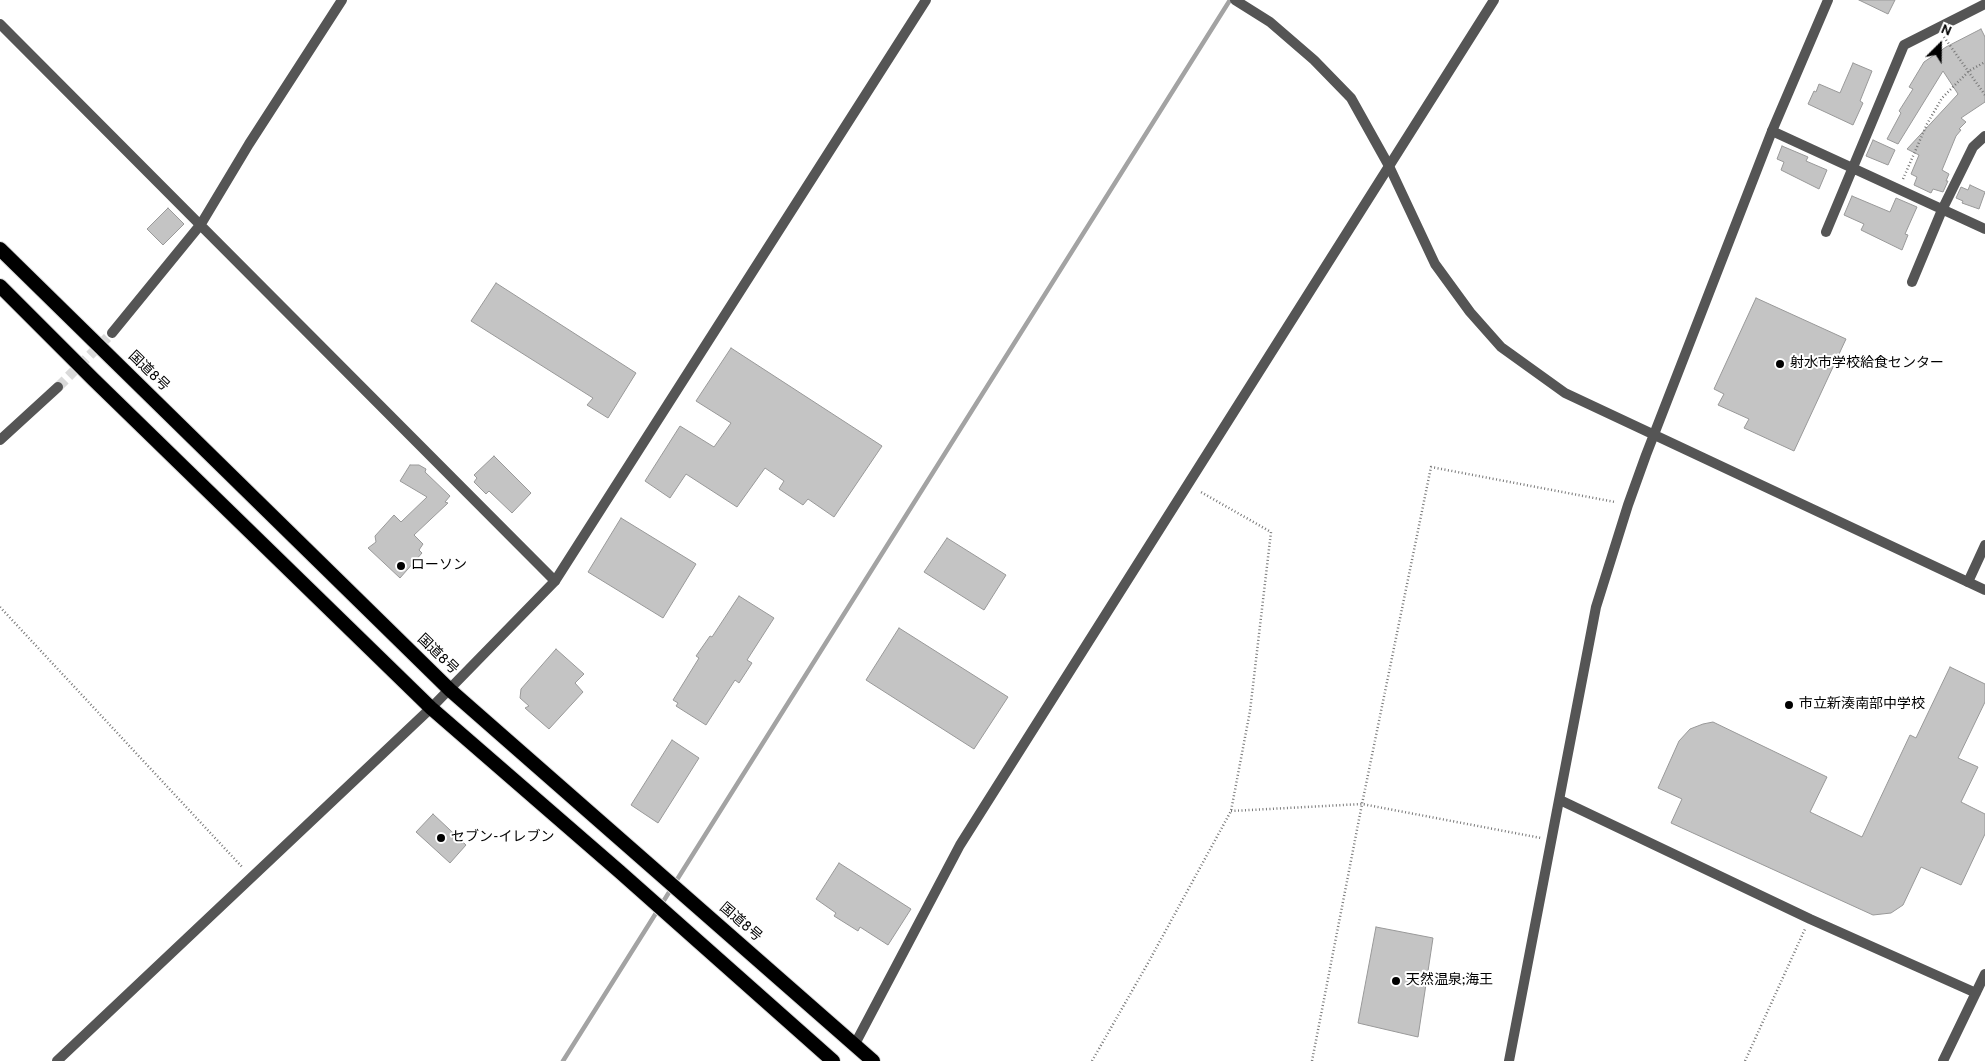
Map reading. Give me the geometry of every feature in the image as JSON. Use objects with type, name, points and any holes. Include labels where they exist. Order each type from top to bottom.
[{"type":"highway","name":"国道8号","points":[[0,249],[450,690],[873,1061]]},
{"type":"highway","points":[[0,286],[431,708],[833,1061]]},
{"type":"street","points":[[112,333],[201,224],[249,144],[342,0]]},
{"type":"street","points":[[57,1061],[450,690],[555,581],[926,0]]},
{"type":"street","points":[[1235,0],[1270,22],[1314,60],[1351,98],[1389,166],[1435,264],[1470,312],[1501,347],[1565,394],[1985,590]]},
{"type":"street","points":[[855,1044],[960,845],[1494,0]]},
{"type":"street","points":[[1509,1061],[1596,606],[1628,505],[1654,436],[1772,131],[1828,0]]},
{"type":"street","points":[[1826,232],[1904,45],[1985,4]]},
{"type":"street","points":[[0,24],[555,581]]},
{"type":"street","points":[[1772,131],[1985,230]]},
{"type":"street","points":[[1912,282],[1942,210],[1973,147],[1985,136]]},
{"type":"street","points":[[0,440],[58,387]]},
{"type":"street","points":[[1968,582],[1985,545]]},
{"type":"street","points":[[1560,800],[1810,918],[1976,993]]},
{"type":"street","points":[[1943,1061],[1985,974]]},
{"type":"path","points":[[1938,28],[1985,94]]},
{"type":"path","points":[[1898,190],[1927,124],[1942,98],[1969,72],[1985,62]]},
{"type":"path","points":[[1312,1061],[1431,467],[1628,505]]},
{"type":"path","points":[[1092,1061],[1231,811],[1250,711],[1271,532],[1187,484]]},
{"type":"path","points":[[0,607],[252,877]]},
{"type":"path","points":[[1231,811],[1362,804],[1551,840]]},
{"type":"path","points":[[1745,1061],[1810,918]]},
{"type":"building","points":[[1859,0],[1895,0],[1888,14]]},
{"type":"building","points":[[1981,29],[1985,37],[1985,102],[1961,118],[1966,122],[1959,129],[1961,130],[1956,136],[1942,170],[1949,174],[1946,181],[1948,181],[1943,192],[1933,189],[1931,193],[1914,185],[1917,177],[1911,174],[1919,155],[1907,149],[1958,94],[1943,71],[1898,144],[1887,139],[1901,113],[1899,111],[1913,89],[1909,87],[1924,62],[1946,47]]},
{"type":"building","points":[[1853,63],[1872,71],[1860,101],[1863,103],[1853,125],[1808,104],[1819,84],[1840,93]]},
{"type":"building","points":[[1873,140],[1895,150],[1888,165],[1866,156]]},
{"type":"building","points":[[1782,146],[1808,157],[1806,161],[1827,170],[1819,189],[1781,170],[1784,162],[1777,159]]},
{"type":"building","points":[[1970,185],[1985,192],[1979,209],[1962,203],[1963,201],[1956,198],[1961,187],[1968,190]]},
{"type":"building","points":[[1852,196],[1890,212],[1896,198],[1917,207],[1905,234],[1908,235],[1902,250],[1861,230],[1864,224],[1844,215]]},
{"type":"building","points":[[168,208],[184,224],[163,245],[147,229]]},
{"type":"building","points":[[496,283],[636,373],[608,418],[587,405],[593,398],[471,321]]},
{"type":"building","name":"射水市学校給食センター","points":[[1756,298],[1846,339],[1794,451],[1744,428],[1749,419],[1718,405],[1724,394],[1714,389]]},
{"type":"building","points":[[731,348],[882,446],[834,517],[808,499],[803,505],[779,489],[784,481],[765,468],[737,507],[686,474],[670,498],[645,481],[680,426],[714,447],[731,423],[696,401]]},
{"type":"building","points":[[494,456],[531,493],[512,513],[489,491],[486,494],[474,482],[477,478],[474,475]]},
{"type":"building","points":[[410,465],[419,465],[426,469],[425,472],[450,496],[445,502],[448,503],[414,535],[423,544],[419,550],[422,553],[400,578],[368,548],[376,542],[375,536],[394,515],[401,522],[427,497],[400,481]]},
{"type":"building","points":[[621,518],[696,564],[663,618],[588,572]]},
{"type":"building","points":[[947,538],[1006,575],[984,610],[924,572]]},
{"type":"building","points":[[739,596],[774,618],[747,660],[752,663],[739,683],[735,680],[706,725],[676,706],[678,703],[673,700],[699,658],[696,656],[710,636],[712,637]]},
{"type":"building","points":[[899,628],[1008,697],[974,749],[866,680]]},
{"type":"building","points":[[556,649],[584,674],[575,683],[583,692],[549,729],[525,708],[529,706],[520,698],[521,689]]},
{"type":"building","points":[[1950,667],[1985,684],[1985,702],[1958,758],[1978,767],[1961,802],[1985,814],[1985,834],[1961,885],[1921,867],[1903,905],[1891,913],[1873,915],[1671,823],[1682,799],[1658,788],[1679,741],[1690,729],[1713,722],[1827,777],[1810,812],[1862,837],[1910,735],[1916,738]]},
{"type":"building","points":[[672,740],[699,758],[658,823],[631,805]]},
{"type":"building","name":"セブン-イレブン","points":[[433,814],[466,845],[450,863],[416,832]]},
{"type":"building","points":[[839,863],[911,909],[888,945],[860,927],[858,931],[834,916],[836,913],[816,899]]},
{"type":"building","name":"天然温泉;海王","points":[[1376,927],[1433,938],[1418,1037],[1358,1023]]},
{"type":"waterway","points":[[563,1061],[1230,0]]},
{"type":"tunnel","points":[[58,387],[112,333]]},
{"type":"place","name":"射水市学校給食センター","points":[[1780,364]]},
{"type":"place","name":"ローソン","points":[[401,566]]},
{"type":"place","name":"市立新湊南部中学校","points":[[1789,705]]},
{"type":"place","name":"セブン-イレブン","points":[[441,838]]},
{"type":"place","name":"天然温泉;海王","points":[[1396,981]]}]
